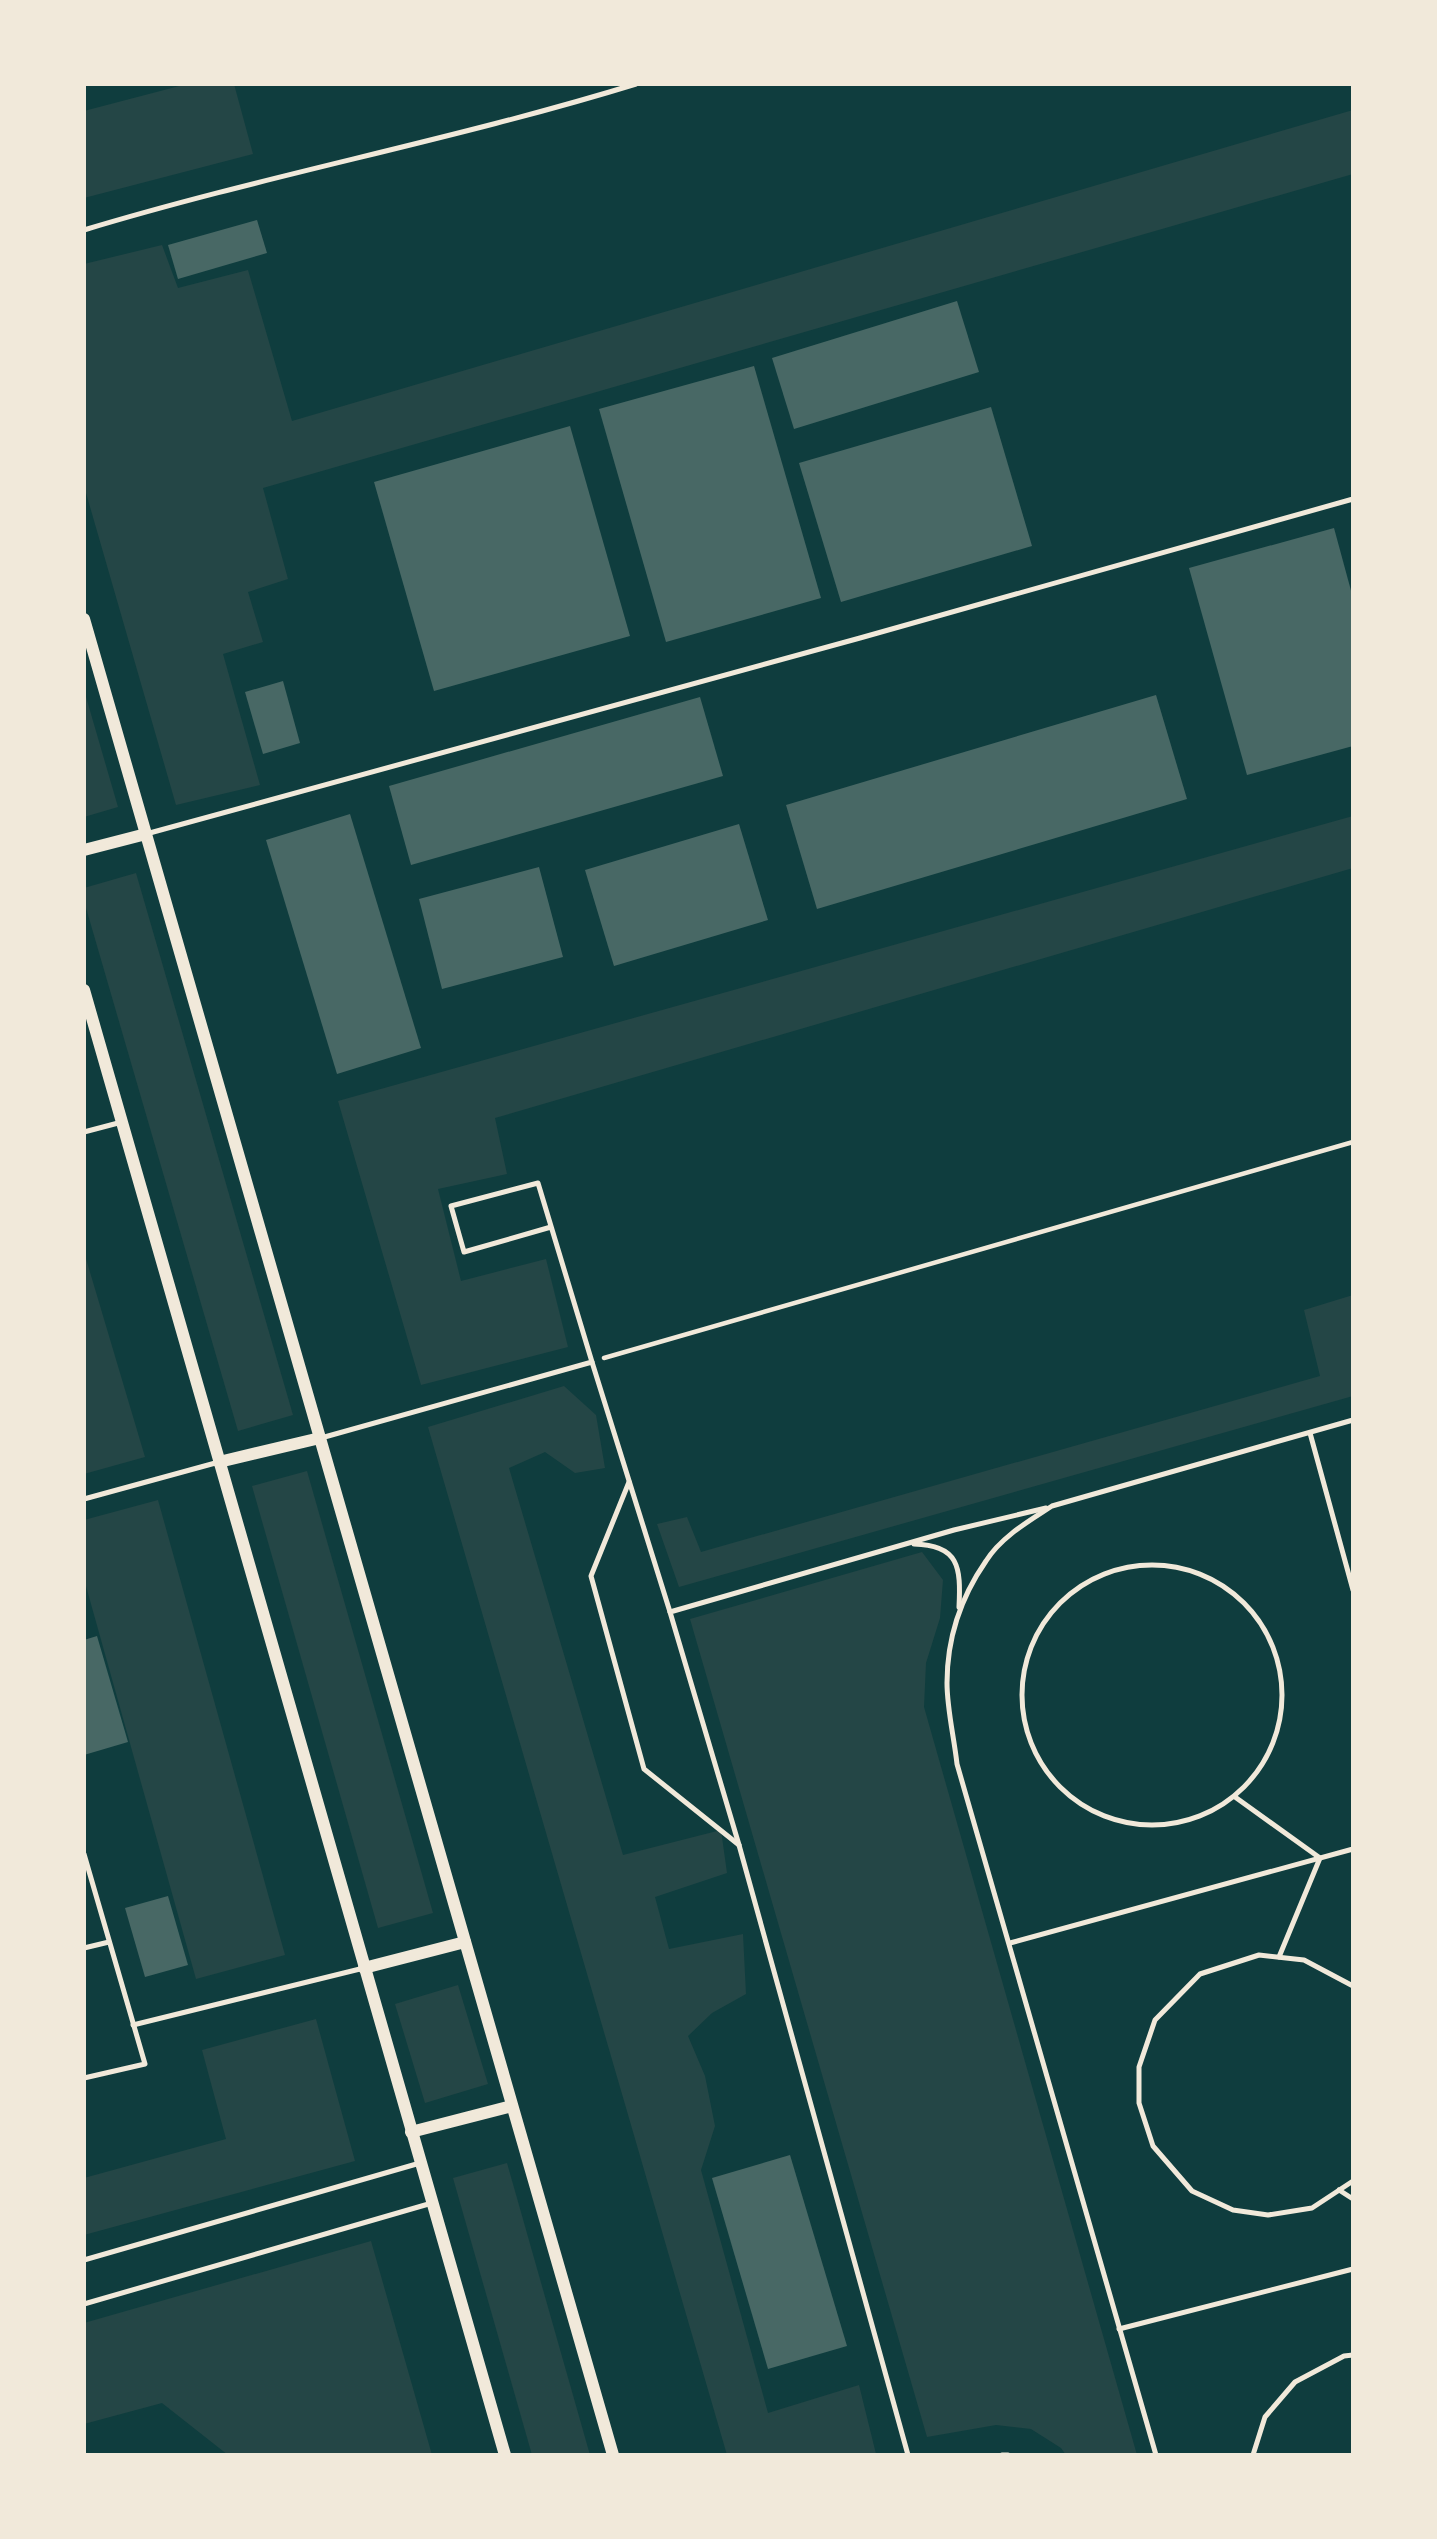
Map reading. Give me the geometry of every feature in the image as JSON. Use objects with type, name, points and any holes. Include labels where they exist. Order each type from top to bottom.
[{"type":"street","points":[[84,619],[612,2455]]},
{"type":"street","points":[[84,850],[146,834]]},
{"type":"street","points":[[84,990],[505,2455]]},
{"type":"street","points":[[219,1462],[320,1438]]},
{"type":"street","points":[[364,1968],[465,1942]]},
{"type":"street","points":[[411,2132],[512,2106]]},
{"type":"lane","points":[[84,230],[162,207],[456,135],[636,84]]},
{"type":"lane","points":[[146,834],[873,635],[1353,499]]},
{"type":"lane","points":[[84,1132],[122,1122]]},
{"type":"lane","points":[[551,1227],[464,1252],[451,1206],[538,1183],[739,1845],[908,2455]]},
{"type":"lane","points":[[320,1438],[592,1362]]},
{"type":"lane","points":[[670,1612],[1353,1420]]},
{"type":"lane","points":[[1310,1433],[1353,1590]]},
{"type":"lane","points":[[84,1499],[219,1462]]},
{"type":"lane","points":[[629,1482],[591,1576],[644,1769],[739,1845]]},
{"type":"lane","points":[[1052,1506],[1017,1529],[986,1559],[959,1611],[949,1642],[947,1685],[957,1764],[1156,2455]]},
{"type":"lane","points":[[907,1544],[933,1544],[948,1551],[957,1565],[959,1611]]},
{"type":"lane","points":[[1127,1566],[1173,1566],[1219,1583],[1254,1612],[1275,1650],[1282,1712],[1269,1755],[1235,1797],[1195,1819],[1151,1826],[1106,1818],[1057,1786],[1031,1748],[1020,1704],[1026,1658],[1038,1629],[1068,1594],[1127,1566]]},
{"type":"lane","points":[[1235,1797],[1320,1858]]},
{"type":"lane","points":[[1010,1943],[1353,1849]]},
{"type":"lane","points":[[84,1854],[145,2064],[84,2078]]},
{"type":"lane","points":[[1279,1957],[1320,1858]]},
{"type":"lane","points":[[84,1948],[109,1942]]},
{"type":"lane","points":[[1353,1986],[1304,1960],[1259,1955],[1200,1974],[1155,2020],[1139,2067],[1139,2103],[1153,2146],[1192,2191],[1233,2210],[1268,2216],[1312,2208],[1353,2181]]},
{"type":"lane","points":[[133,2025],[364,1968]]},
{"type":"lane","points":[[84,2260],[420,2163]]},
{"type":"lane","points":[[1339,2190],[1353,2199]]},
{"type":"lane","points":[[84,2304],[432,2203]]},
{"type":"lane","points":[[1119,2329],[1353,2269]]},
{"type":"lane","points":[[1253,2455],[1265,2417],[1294,2382],[1344,2356],[1353,2355]]},
{"type":"lane","points":[[1002,2455],[1008,2455]]},
{"type":"path","points":[[592,1362],[1353,1142]]},
{"type":"shaded area","points":[[187,84],[234,84],[253,154],[84,198],[84,111]]},
{"type":"shaded area","points":[[1353,110],[1353,174],[263,488],[288,579],[248,592],[263,642],[223,654],[260,785],[176,805],[84,486],[84,264],[162,245],[178,288],[248,270],[292,421]]},
{"type":"shaded area","points":[[84,690],[118,807],[84,817]]},
{"type":"shaded area","points":[[1353,816],[1353,868],[495,1118],[507,1174],[438,1189],[461,1281],[546,1259],[568,1347],[421,1385],[338,1101]]},
{"type":"shaded area","points":[[136,873],[293,1415],[238,1431],[84,901],[84,888]]},
{"type":"shaded area","points":[[84,1252],[145,1457],[84,1474]]},
{"type":"shaded area","points":[[1353,1295],[1353,1396],[679,1587],[657,1524],[687,1517],[701,1552],[1320,1376],[1304,1310]]},
{"type":"shaded area","points":[[564,1386],[596,1415],[605,1468],[575,1473],[545,1452],[509,1468],[623,1855],[721,1830],[727,1873],[655,1897],[669,1949],[743,1934],[746,1994],[712,2013],[688,2036],[705,2076],[715,2126],[701,2170],[768,2413],[859,2385],[876,2454],[727,2455],[428,1427]]},
{"type":"shaded area","points":[[307,1471],[433,1913],[378,1928],[252,1486]]},
{"type":"shaded area","points":[[158,1500],[285,1955],[196,1979],[84,1579],[84,1520]]},
{"type":"shaded area","points":[[922,1552],[943,1580],[940,1618],[926,1663],[924,1707],[1137,2455],[1066,2455],[1061,2448],[1031,2429],[996,2425],[927,2437],[690,1619]]},
{"type":"shaded area","points":[[458,1985],[488,2084],[425,2103],[395,2004]]},
{"type":"shaded area","points":[[316,2019],[355,2161],[84,2235],[84,2178],[226,2139],[202,2050]]},
{"type":"shaded area","points":[[507,2163],[590,2455],[532,2455],[453,2178]]},
{"type":"shaded area","points":[[371,2241],[432,2455],[228,2455],[162,2403],[84,2424],[84,2323]]},
{"type":"building","points":[[257,220],[267,253],[178,279],[168,245]]},
{"type":"building","points":[[957,301],[979,372],[794,429],[772,358]]},
{"type":"building","points":[[754,366],[821,598],[666,642],[599,409]]},
{"type":"building","points":[[991,407],[1032,546],[841,602],[799,463]]},
{"type":"building","points":[[570,426],[630,636],[434,691],[374,482]]},
{"type":"building","points":[[1334,528],[1353,598],[1353,746],[1247,775],[1189,568]]},
{"type":"building","points":[[283,681],[300,743],[263,754],[245,692]]},
{"type":"building","points":[[1156,695],[1187,799],[817,909],[786,805]]},
{"type":"building","points":[[700,697],[723,776],[411,865],[389,786]]},
{"type":"building","points":[[350,814],[421,1048],[337,1074],[266,840]]},
{"type":"building","points":[[739,824],[768,920],[614,966],[585,870]]},
{"type":"building","points":[[539,867],[563,957],[442,989],[419,899]]},
{"type":"building","points":[[97,1636],[128,1742],[84,1755],[84,1640]]},
{"type":"building","points":[[168,1896],[188,1965],[145,1977],[125,1908]]},
{"type":"building","points":[[790,2155],[847,2346],[768,2369],[712,2178]]}]
